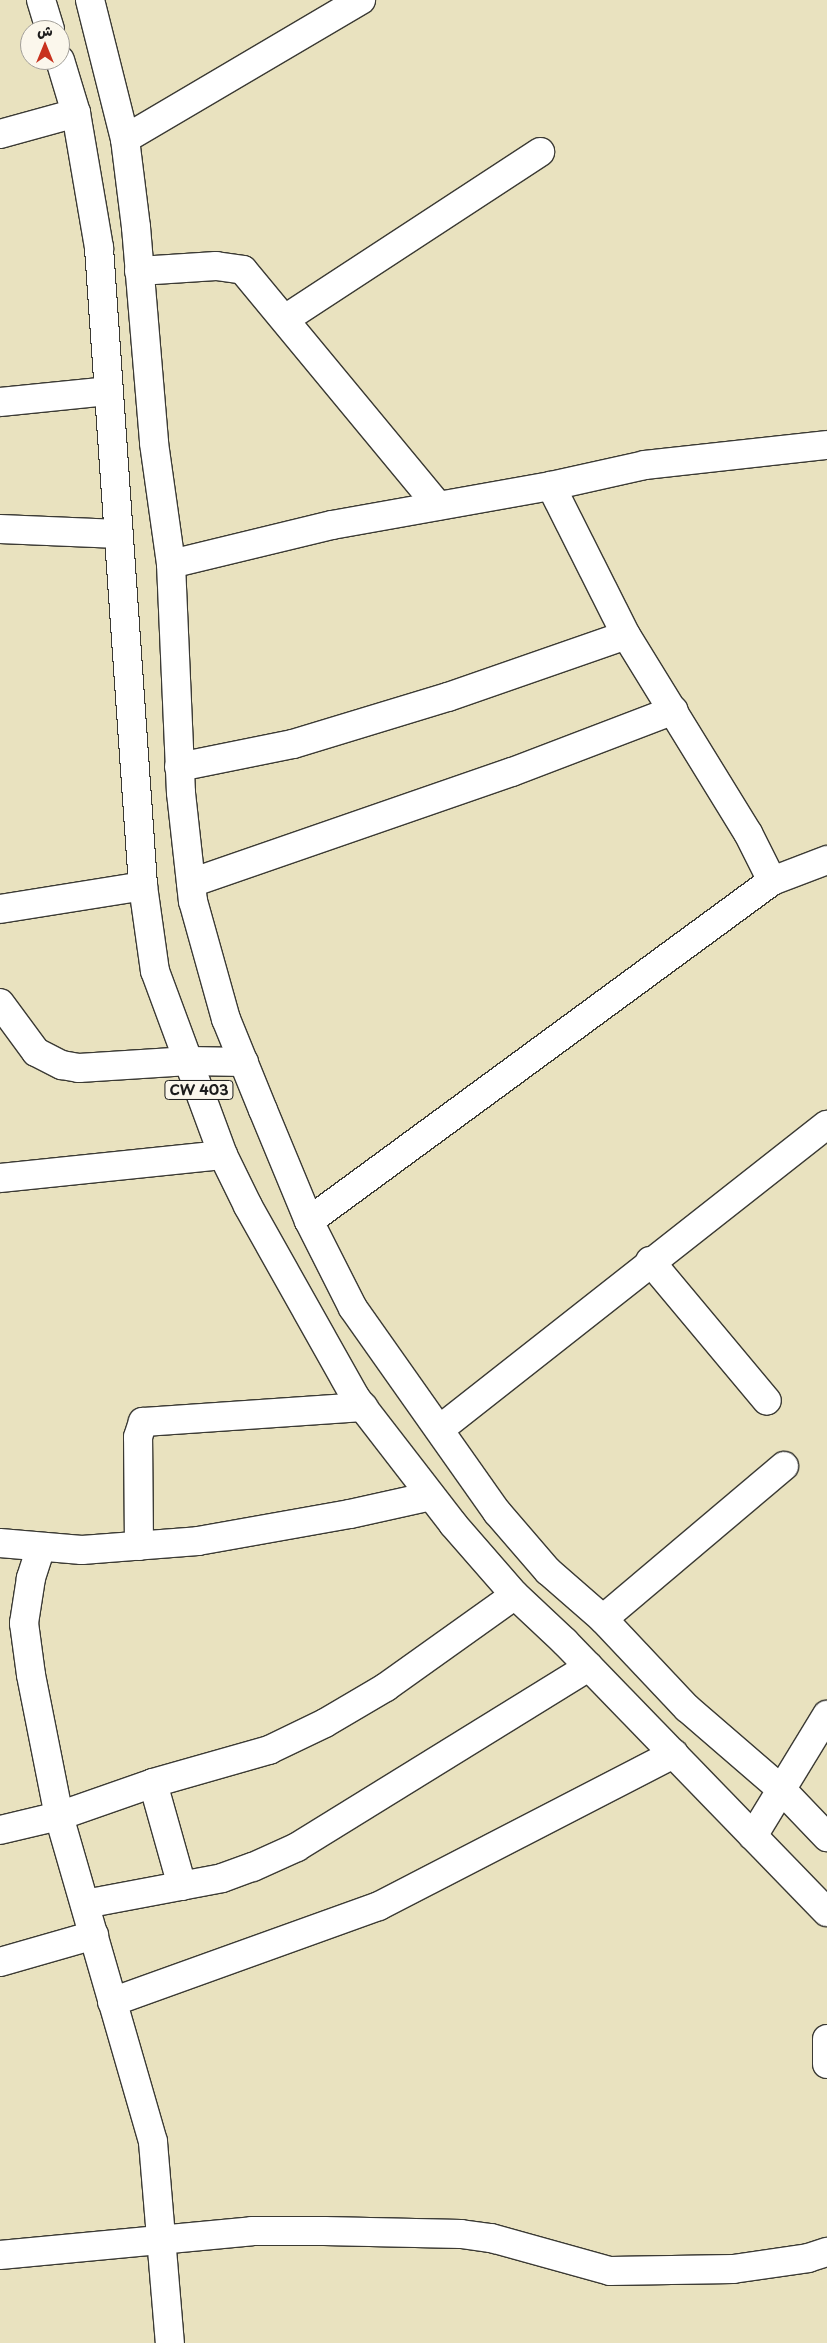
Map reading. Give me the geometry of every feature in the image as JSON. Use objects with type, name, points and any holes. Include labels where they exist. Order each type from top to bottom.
[{"type":"street","points":[[41,0],[47,20]]},
{"type":"street","name":"CW 403","points":[[90,0],[125,139],[154,443],[171,564],[180,767],[193,901],[226,1019],[309,1221],[353,1308],[497,1512],[548,1571],[603,1619],[687,1708],[783,1791],[827,1837]]},
{"type":"street","points":[[125,139],[361,0]]},
{"type":"street","name":"CW 403","points":[[63,70],[76,113],[99,248],[144,886],[156,971],[224,1155],[248,1206],[363,1407],[431,1496],[515,1595],[589,1666],[827,1912]]},
{"type":"street","points":[[0,134],[76,113]]},
{"type":"street","points":[[284,319],[540,152]]},
{"type":"street","points":[[139,272],[230,266],[243,270],[438,506]]},
{"type":"street","points":[[0,402],[108,391]]},
{"type":"street","points":[[171,564],[332,525],[551,486],[645,465],[827,445]]},
{"type":"street","points":[[551,486],[626,635],[674,710],[748,833],[772,881]]},
{"type":"street","points":[[0,529],[119,534]]},
{"type":"street","points":[[180,767],[292,744],[448,697],[626,635]]},
{"type":"street","points":[[191,884],[503,775],[674,710]]},
{"type":"street","points":[[309,1221],[772,881],[827,860]]},
{"type":"street","points":[[0,909],[144,886]]},
{"type":"street","points":[[0,1003],[36,1052],[62,1065],[79,1068],[189,1061],[244,1062]]},
{"type":"street","points":[[440,1429],[650,1261],[827,1125]]},
{"type":"street","points":[[0,1178],[224,1155]]},
{"type":"street","points":[[650,1261],[767,1401]]},
{"type":"street","points":[[139,1546],[138,1437],[144,1422],[363,1407]]},
{"type":"street","points":[[603,1619],[784,1466]]},
{"type":"street","points":[[0,1543],[82,1550],[208,1539],[350,1514],[431,1496]]},
{"type":"street","points":[[41,1547],[31,1578],[24,1623],[31,1675],[59,1816],[153,2142],[164,2239],[170,2343]]},
{"type":"street","points":[[0,1830],[59,1816],[153,1783],[268,1750],[324,1723],[438,1653],[515,1595]]},
{"type":"street","points":[[85,1904],[222,1878],[297,1846],[589,1666]]},
{"type":"street","points":[[753,1836],[783,1791],[827,1715]]},
{"type":"street","points":[[112,2002],[379,1906],[674,1754]]},
{"type":"street","points":[[153,1783],[182,1886]]},
{"type":"street","points":[[0,1962],[94,1935]]},
{"type":"street","points":[[827,2038],[827,2064]]},
{"type":"street","points":[[0,2255],[252,2232],[461,2234],[491,2238],[610,2271],[733,2269],[808,2258],[827,2252]]}]
